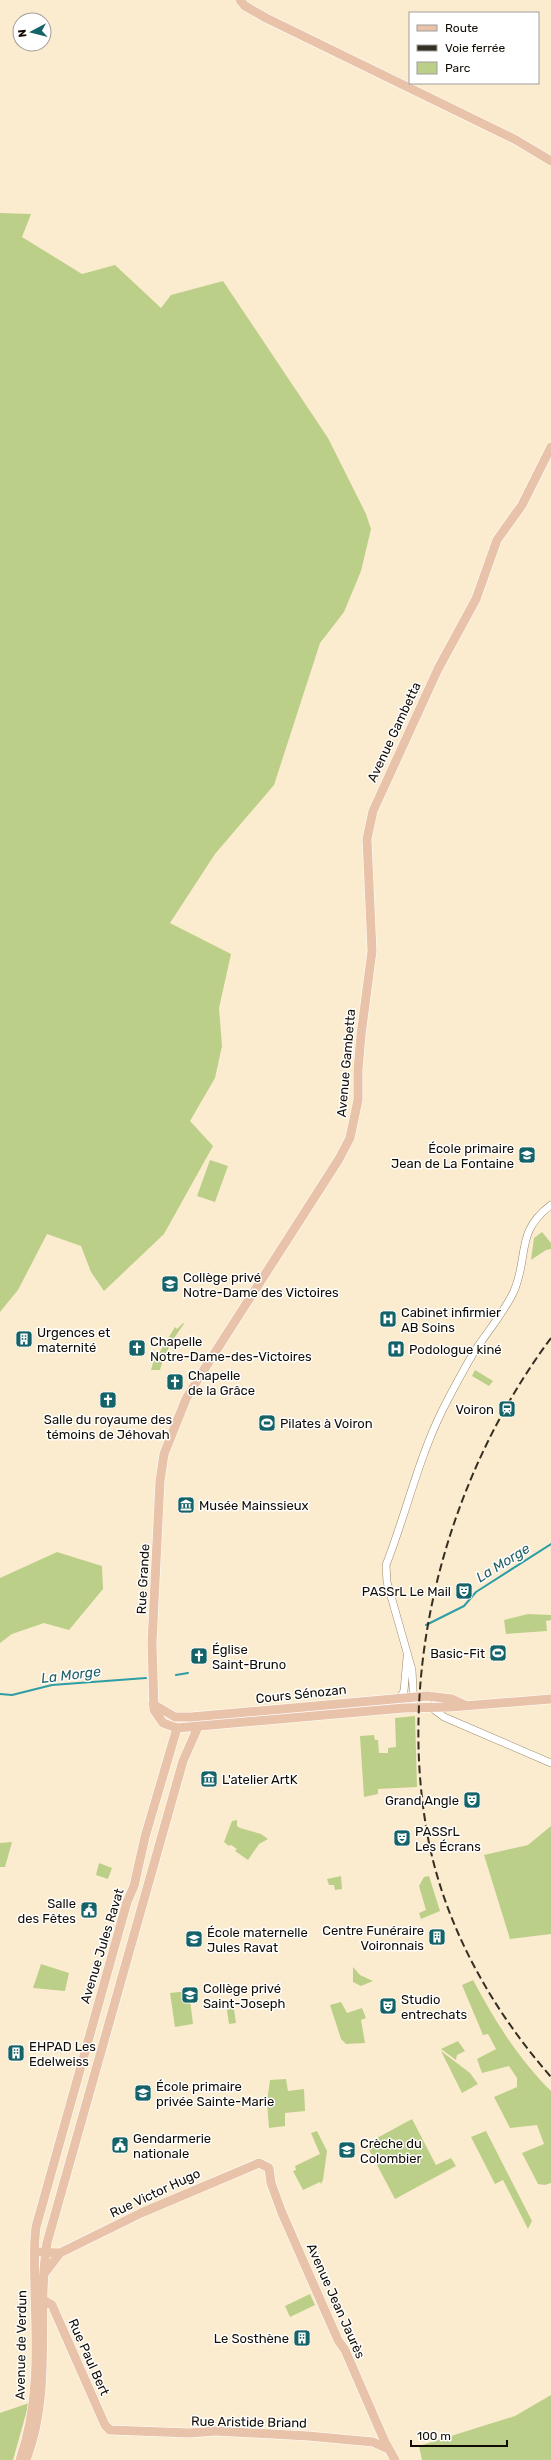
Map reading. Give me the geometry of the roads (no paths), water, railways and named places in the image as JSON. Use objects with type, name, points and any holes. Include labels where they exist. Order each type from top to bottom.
[{"type":"main road","points":[[240,0],[245,6],[266,18],[516,140],[551,161]]},
{"type":"main road","name":"Avenue Gambetta","points":[[160,1481],[164,1454],[186,1398],[350,1138],[357,1109],[361,1035],[372,951],[366,853],[369,825],[384,784],[438,669],[476,599],[497,540],[522,505],[551,448]]},
{"type":"main road","name":"Rue Grande","points":[[153,1704],[152,1678],[160,1481]]},
{"type":"main road","name":"Cours Sénozan","points":[[175,1716],[191,1717],[427,1696],[452,1699],[465,1705]]},
{"type":"main road","name":"Cours Sénozan","points":[[182,1728],[414,1708],[551,1699]]},
{"type":"main road","points":[[153,1704],[175,1716],[182,1728],[183,1761]]},
{"type":"main road","points":[[153,1704],[156,1715],[164,1723],[182,1728]]},
{"type":"main road","points":[[284,1719],[292,1713],[309,1711],[326,1704]]},
{"type":"main road","points":[[182,1728],[191,1717]]},
{"type":"main road","points":[[183,1761],[198,1726]]},
{"type":"main road","name":"Avenue Jules Ravat","points":[[34,2252],[37,2220],[142,1859],[144,1844],[182,1728]]},
{"type":"main road","name":"Avenue Jules Ravat","points":[[46,2252],[183,1761]]},
{"type":"main road","points":[[142,1859],[146,1856],[150,1858],[154,1868]]},
{"type":"main road","points":[[83,2059],[98,2063]]},
{"type":"main road","name":"Rue Victor Hugo","points":[[44,2274],[60,2253],[82,2241],[210,2182],[259,2163],[263,2163]]},
{"type":"main road","name":"Avenue Jean Jaurès","points":[[263,2163],[269,2168],[271,2183],[282,2212],[388,2449],[395,2460]]},
{"type":"main road","points":[[34,2252],[60,2253]]},
{"type":"main road","name":"Avenue de Verdun","points":[[26,2460],[37,2423],[42,2387],[39,2300],[34,2252]]},
{"type":"main road","name":"Avenue de Verdun","points":[[20,2460],[32,2415],[36,2386],[39,2300],[46,2252]]},
{"type":"main road","name":"Rue Paul Bert","points":[[39,2300],[52,2305],[108,2429]]},
{"type":"main road","name":"Rue Aristide Briand","points":[[108,2429],[190,2433],[215,2431],[373,2442],[388,2449]]},
{"type":"main road","points":[[373,2442],[380,2430]]},
{"type":"street","points":[[414,1708],[412,1670],[385,1570],[409,1493],[431,1436],[458,1380],[513,1293],[519,1278],[527,1235],[535,1219],[551,1205]]},
{"type":"street","points":[[399,1698],[404,1691],[408,1655]]},
{"type":"street","points":[[452,1699],[436,1702],[432,1708],[444,1717],[551,1763]]},
{"type":"waterway","name":"La Morge","points":[[426,1625],[464,1606],[476,1592],[551,1544]]},
{"type":"waterway","name":"La Morge","points":[[176,1675],[188,1673]]},
{"type":"waterway","name":"La Morge","points":[[0,1694],[12,1695],[52,1685],[146,1678]]},
{"type":"railway","points":[[551,1338],[516,1390],[485,1446],[460,1506],[441,1567],[427,1630],[420,1694],[419,1757],[425,1820],[432,1856],[454,1925],[487,1989],[528,2049],[551,2077]]},
{"type":"place","name":"École primaire Jean de La Fontaine","points":[[527,1155]]},
{"type":"place","name":"Collège privé Notre-Dame des Victoires","points":[[170,1284]]},
{"type":"place","name":"Cabinet infirmier AB Soins","points":[[388,1319]]},
{"type":"place","name":"Urgences et maternité","points":[[24,1339]]},
{"type":"place","name":"Chapelle Notre-Dame-des-Victoires","points":[[137,1348]]},
{"type":"place","name":"Podologue kiné","points":[[396,1349]]},
{"type":"place","name":"Chapelle de la Grâce","points":[[175,1382]]},
{"type":"place","name":"Salle du royaume des témoins de Jéhovah","points":[[108,1400]]},
{"type":"place","name":"Voiron","points":[[507,1409]]},
{"type":"place","name":"Pilates à Voiron","points":[[267,1423]]},
{"type":"place","name":"Musée Mainssieux","points":[[186,1505]]},
{"type":"place","name":"PASSrL Le Mail","points":[[464,1591]]},
{"type":"place","name":"Basic-Fit","points":[[498,1653]]},
{"type":"place","name":"Église Saint-Bruno","points":[[199,1656]]},
{"type":"place","name":"L'atelier ArtK","points":[[209,1779]]},
{"type":"place","name":"Grand Angle","points":[[472,1800]]},
{"type":"place","name":"PASSrL Les Écrans","points":[[402,1838]]},
{"type":"place","name":"Salle des Fêtes","points":[[89,1910]]},
{"type":"place","name":"Centre Funéraire Voironnais","points":[[437,1937]]},
{"type":"place","name":"École maternelle Jules Ravat","points":[[194,1939]]},
{"type":"place","name":"Collège privé Saint-Joseph","points":[[190,1995]]},
{"type":"place","name":"Studio entrechats","points":[[388,2006]]},
{"type":"place","name":"EHPAD Les Edelweiss","points":[[16,2053]]},
{"type":"place","name":"École primaire privée Sainte-Marie","points":[[143,2093]]},
{"type":"place","name":"Gendarmerie nationale","points":[[120,2145]]},
{"type":"place","name":"Crèche du Colombier","points":[[347,2150]]},
{"type":"place","name":"Le Sosthène","points":[[302,2338]]}]
